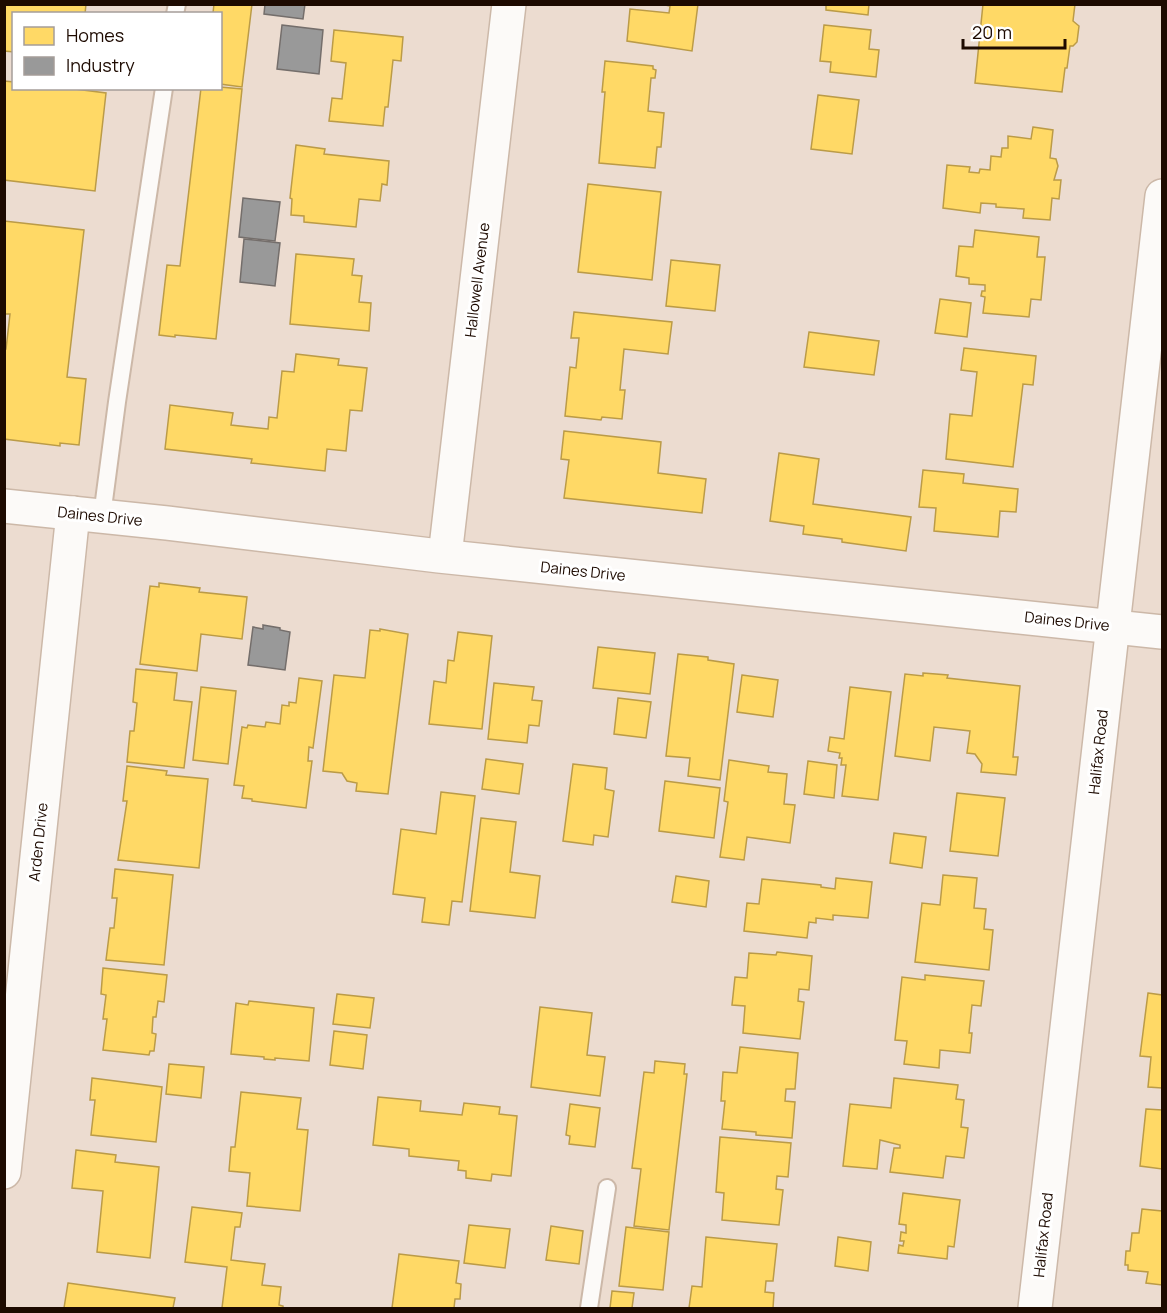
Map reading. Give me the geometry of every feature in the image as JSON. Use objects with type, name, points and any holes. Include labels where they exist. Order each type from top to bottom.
[{"type":"street","name":"Hallowell Avenue","points":[[446,556],[509,4]]},
{"type":"street","name":"Halifax Road","points":[[1035,1308],[1162,196]]},
{"type":"street","name":"Daines Drive","points":[[4,506],[446,556],[1162,632]]},
{"type":"street","name":"Arden Drive","points":[[4,1172],[15,972],[87,514]]},
{"type":"lane","points":[[87,514],[118,390],[164,90]]},
{"type":"lane","points":[[589,1308],[607,1188]]},
{"type":"building: Homes","points":[[4,4],[86,4],[85,12],[12,12],[12,52],[4,51]]},
{"type":"building: Homes","points":[[214,4],[252,4],[242,87],[222,84],[222,12],[213,12]]},
{"type":"building: Homes","points":[[660,4],[698,4],[692,51],[627,41],[630,9],[669,13],[670,6]]},
{"type":"building: Homes","points":[[826,4],[869,4],[868,15],[826,10]]},
{"type":"building: Homes","points":[[983,4],[1075,4],[1073,21],[1079,26],[1077,42],[1070,46],[1062,92],[975,83]]},
{"type":"building: Homes","points":[[824,25],[871,30],[869,49],[879,50],[876,77],[830,72],[831,62],[820,61]]},
{"type":"building: Homes","points":[[334,30],[403,37],[401,61],[393,60],[388,107],[385,107],[383,126],[329,121],[332,98],[342,99],[346,63],[331,61]]},
{"type":"building: Homes","points":[[605,61],[653,66],[656,70],[655,78],[651,78],[648,111],[664,113],[661,147],[657,147],[655,168],[599,163],[605,92],[602,92]]},
{"type":"building: Homes","points":[[4,81],[12,82],[12,90],[83,90],[106,93],[95,191],[4,180]]},
{"type":"building: Homes","points":[[222,87],[242,89],[216,339],[159,335],[167,265],[180,266],[201,90],[222,90]]},
{"type":"building: Homes","points":[[818,95],[859,100],[852,154],[811,149]]},
{"type":"building: Homes","points":[[1033,127],[1053,130],[1050,158],[1056,159],[1058,166],[1054,180],[1061,180],[1059,199],[1052,198],[1050,220],[1023,218],[1024,209],[996,207],[996,204],[981,203],[980,213],[943,208],[947,165],[970,167],[969,172],[979,173],[980,169],[990,170],[991,156],[1001,157],[1002,148],[1008,148],[1008,136],[1031,139]]},
{"type":"building: Homes","points":[[296,145],[325,149],[324,154],[389,161],[387,185],[382,184],[380,201],[359,199],[356,227],[304,222],[304,216],[291,215],[292,199],[290,198]]},
{"type":"building: Homes","points":[[588,184],[661,192],[652,280],[578,272]]},
{"type":"building: Homes","points":[[4,221],[84,230],[67,377],[86,379],[79,445],[60,443],[60,446],[4,439],[4,349],[6,349],[10,314],[4,314]]},
{"type":"building: Homes","points":[[975,230],[1039,237],[1037,257],[1045,257],[1041,300],[1031,299],[1029,317],[983,313],[985,297],[981,296],[982,291],[985,291],[985,285],[969,284],[969,278],[956,276],[959,246],[973,247]]},
{"type":"building: Homes","points":[[296,254],[354,259],[352,275],[362,276],[359,302],[371,303],[369,331],[290,324]]},
{"type":"building: Homes","points":[[671,260],[720,265],[715,311],[666,306]]},
{"type":"building: Homes","points":[[940,299],[971,303],[967,337],[935,333]]},
{"type":"building: Homes","points":[[574,312],[672,322],[668,354],[624,349],[620,390],[625,390],[622,419],[602,417],[601,420],[565,416],[570,367],[576,368],[579,338],[571,338]]},
{"type":"building: Homes","points":[[809,332],[879,341],[874,375],[804,367]]},
{"type":"building: Homes","points":[[964,348],[1036,356],[1033,385],[1023,384],[1013,467],[946,459],[950,414],[972,416],[977,372],[961,370]]},
{"type":"building: Homes","points":[[296,354],[339,359],[338,365],[367,368],[362,411],[350,410],[346,451],[327,449],[325,471],[251,463],[252,459],[165,449],[170,405],[233,413],[231,425],[268,429],[269,417],[277,418],[282,371],[294,372]]},
{"type":"building: Homes","points":[[564,431],[661,442],[658,473],[706,479],[702,513],[564,498],[569,460],[561,459]]},
{"type":"building: Homes","points":[[779,453],[819,459],[813,504],[911,517],[906,551],[803,534],[804,526],[770,521]]},
{"type":"building: Homes","points":[[923,470],[964,474],[963,483],[1018,489],[1016,512],[1000,511],[998,537],[934,531],[936,508],[919,507]]},
{"type":"building: Homes","points":[[159,583],[200,588],[199,592],[247,597],[242,639],[201,634],[197,671],[140,664],[150,586],[159,587]]},
{"type":"building: Homes","points":[[380,629],[408,634],[388,794],[356,791],[357,783],[347,781],[342,773],[323,771],[334,675],[365,678],[370,630],[380,631]]},
{"type":"building: Homes","points":[[458,632],[492,636],[482,729],[429,724],[434,681],[446,683],[448,660],[454,661]]},
{"type":"building: Homes","points":[[598,647],[655,653],[650,694],[593,688]]},
{"type":"building: Homes","points":[[678,654],[708,657],[708,660],[734,664],[720,780],[688,776],[690,758],[666,756]]},
{"type":"building: Homes","points":[[136,669],[177,673],[174,700],[192,702],[184,768],[127,762],[130,731],[134,731],[137,703],[133,702]]},
{"type":"building: Homes","points":[[923,673],[1020,686],[1013,757],[1018,757],[1016,775],[981,772],[982,764],[975,754],[967,753],[970,731],[934,727],[930,761],[895,756],[905,674],[923,676]]},
{"type":"building: Homes","points":[[742,675],[778,680],[773,717],[737,712]]},
{"type":"building: Homes","points":[[299,678],[322,681],[313,748],[309,747],[308,761],[312,761],[306,808],[242,798],[244,786],[234,785],[242,727],[247,728],[248,725],[265,727],[266,722],[280,724],[282,705],[289,706],[289,702],[296,703]]},
{"type":"building: Homes","points":[[494,683],[534,687],[532,700],[542,701],[539,726],[529,725],[527,743],[488,739]]},
{"type":"building: Homes","points":[[201,687],[236,691],[228,764],[193,760]]},
{"type":"building: Homes","points":[[850,687],[891,692],[878,800],[842,796],[846,765],[841,765],[840,753],[828,751],[830,737],[844,739]]},
{"type":"building: Homes","points":[[618,698],[651,702],[646,738],[614,734]]},
{"type":"building: Homes","points":[[486,759],[523,764],[519,794],[482,789]]},
{"type":"building: Homes","points":[[729,760],[769,766],[768,772],[787,774],[784,804],[795,805],[790,843],[747,837],[744,860],[720,857],[728,802],[724,801]]},
{"type":"building: Homes","points":[[808,761],[837,765],[834,798],[804,794]]},
{"type":"building: Homes","points":[[573,764],[607,768],[605,789],[614,791],[608,837],[594,835],[593,845],[563,841]]},
{"type":"building: Homes","points":[[127,766],[167,771],[166,775],[208,779],[199,868],[118,860],[127,801],[123,801]]},
{"type":"building: Homes","points":[[665,781],[720,788],[714,838],[659,831]]},
{"type":"building: Homes","points":[[441,792],[475,796],[462,902],[452,901],[449,925],[422,922],[425,898],[393,894],[401,829],[436,834]]},
{"type":"building: Homes","points":[[957,793],[1005,798],[998,856],[950,851]]},
{"type":"building: Homes","points":[[481,818],[516,822],[510,872],[540,876],[535,918],[470,911]]},
{"type":"building: Homes","points":[[894,833],[926,837],[922,868],[890,863]]},
{"type":"building: Homes","points":[[115,869],[173,875],[164,965],[106,960],[110,928],[114,928],[117,898],[112,898]]},
{"type":"building: Homes","points":[[943,875],[977,878],[974,908],[986,909],[984,929],[993,930],[989,970],[915,962],[922,903],[940,905]]},
{"type":"building: Homes","points":[[676,876],[709,881],[706,907],[672,902]]},
{"type":"building: Homes","points":[[836,878],[872,882],[868,918],[833,915],[833,920],[816,918],[816,923],[809,922],[807,938],[744,931],[747,903],[759,904],[762,879],[821,885],[821,887],[835,889]]},
{"type":"building: Homes","points":[[777,952],[812,956],[809,990],[799,989],[798,1001],[804,1002],[800,1039],[743,1033],[745,1006],[732,1005],[735,977],[747,978],[749,953],[776,955]]},
{"type":"building: Homes","points":[[103,968],[167,975],[164,1002],[158,1001],[156,1017],[153,1017],[152,1033],[156,1034],[154,1051],[150,1051],[149,1055],[103,1050],[107,1019],[103,1019],[106,995],[101,994]]},
{"type":"building: Homes","points":[[925,975],[984,981],[981,1006],[972,1005],[969,1033],[972,1033],[970,1053],[940,1050],[939,1068],[904,1064],[907,1041],[895,1040],[902,977],[925,980]]},
{"type":"building: Homes","points":[[1148,993],[1162,995],[1162,1088],[1148,1087],[1151,1057],[1140,1056]]},
{"type":"building: Homes","points":[[337,994],[374,998],[370,1028],[333,1024]]},
{"type":"building: Homes","points":[[249,1001],[314,1008],[309,1061],[275,1058],[275,1060],[231,1054],[236,1003],[248,1005]]},
{"type":"building: Homes","points":[[540,1007],[592,1013],[587,1055],[605,1057],[600,1096],[531,1087]]},
{"type":"building: Homes","points":[[334,1031],[367,1035],[363,1069],[330,1065]]},
{"type":"building: Homes","points":[[740,1047],[798,1053],[795,1089],[786,1089],[785,1101],[795,1102],[792,1138],[722,1129],[725,1101],[721,1101],[723,1072],[737,1073]]},
{"type":"building: Homes","points":[[655,1061],[685,1064],[684,1074],[687,1074],[669,1230],[634,1226],[641,1169],[632,1168],[644,1072],[654,1073]]},
{"type":"building: Homes","points":[[169,1064],[204,1067],[201,1098],[166,1094]]},
{"type":"building: Homes","points":[[92,1078],[162,1087],[156,1142],[91,1135],[95,1100],[90,1100]]},
{"type":"building: Homes","points":[[894,1078],[958,1085],[956,1099],[964,1100],[961,1127],[968,1128],[964,1158],[946,1156],[943,1178],[890,1172],[894,1148],[900,1148],[900,1145],[880,1140],[877,1169],[843,1166],[850,1104],[891,1108]]},
{"type":"building: Homes","points":[[241,1092],[301,1098],[297,1129],[308,1130],[300,1211],[247,1206],[250,1173],[229,1171],[231,1147],[235,1147]]},
{"type":"building: Homes","points":[[378,1097],[421,1101],[420,1111],[462,1115],[464,1103],[500,1107],[499,1114],[517,1116],[511,1176],[492,1174],[491,1181],[466,1178],[466,1171],[458,1170],[459,1161],[409,1156],[409,1149],[373,1145]]},
{"type":"building: Homes","points":[[570,1104],[600,1108],[595,1147],[569,1144],[570,1136],[566,1135]]},
{"type":"building: Homes","points":[[1146,1109],[1162,1110],[1162,1169],[1140,1166]]},
{"type":"building: Homes","points":[[720,1137],[791,1143],[788,1177],[777,1176],[776,1189],[783,1190],[779,1225],[722,1220],[724,1193],[716,1192]]},
{"type":"building: Homes","points":[[76,1150],[116,1155],[115,1162],[159,1167],[150,1258],[97,1252],[103,1191],[72,1188]]},
{"type":"building: Homes","points":[[903,1193],[960,1200],[954,1247],[948,1246],[947,1259],[898,1253],[899,1245],[903,1246],[904,1241],[900,1241],[901,1232],[906,1233],[906,1225],[899,1224]]},
{"type":"building: Homes","points":[[192,1207],[242,1213],[240,1227],[235,1227],[231,1260],[265,1264],[262,1285],[281,1287],[279,1305],[283,1308],[222,1308],[227,1267],[185,1262]]},
{"type":"building: Homes","points":[[1142,1209],[1162,1211],[1162,1285],[1146,1283],[1148,1272],[1128,1270],[1128,1265],[1125,1265],[1126,1251],[1130,1251],[1132,1233],[1139,1233]]},
{"type":"building: Homes","points":[[469,1225],[510,1229],[505,1268],[464,1263]]},
{"type":"building: Homes","points":[[551,1226],[583,1231],[579,1264],[546,1260]]},
{"type":"building: Homes","points":[[626,1227],[669,1232],[663,1290],[619,1286]]},
{"type":"building: Homes","points":[[706,1237],[777,1244],[773,1281],[766,1281],[765,1292],[774,1293],[773,1308],[689,1308],[692,1286],[702,1287]]},
{"type":"building: Homes","points":[[838,1237],[871,1242],[868,1271],[835,1266]]},
{"type":"building: Homes","points":[[399,1254],[459,1261],[456,1283],[461,1284],[460,1299],[455,1299],[454,1308],[392,1308]]},
{"type":"building: Homes","points":[[68,1283],[175,1298],[173,1308],[64,1308]]},
{"type":"building: Homes","points":[[612,1291],[634,1293],[632,1308],[610,1308]]},
{"type":"building: Industry","points":[[265,4],[305,4],[303,19],[264,14]]},
{"type":"building: Industry","points":[[282,25],[323,30],[319,74],[277,69]]},
{"type":"building: Industry","points":[[243,198],[280,202],[275,241],[239,237]]},
{"type":"building: Industry","points":[[244,239],[280,243],[275,286],[240,282]]},
{"type":"building: Industry","points":[[263,625],[290,632],[285,670],[248,665],[253,627],[263,629]]}]
